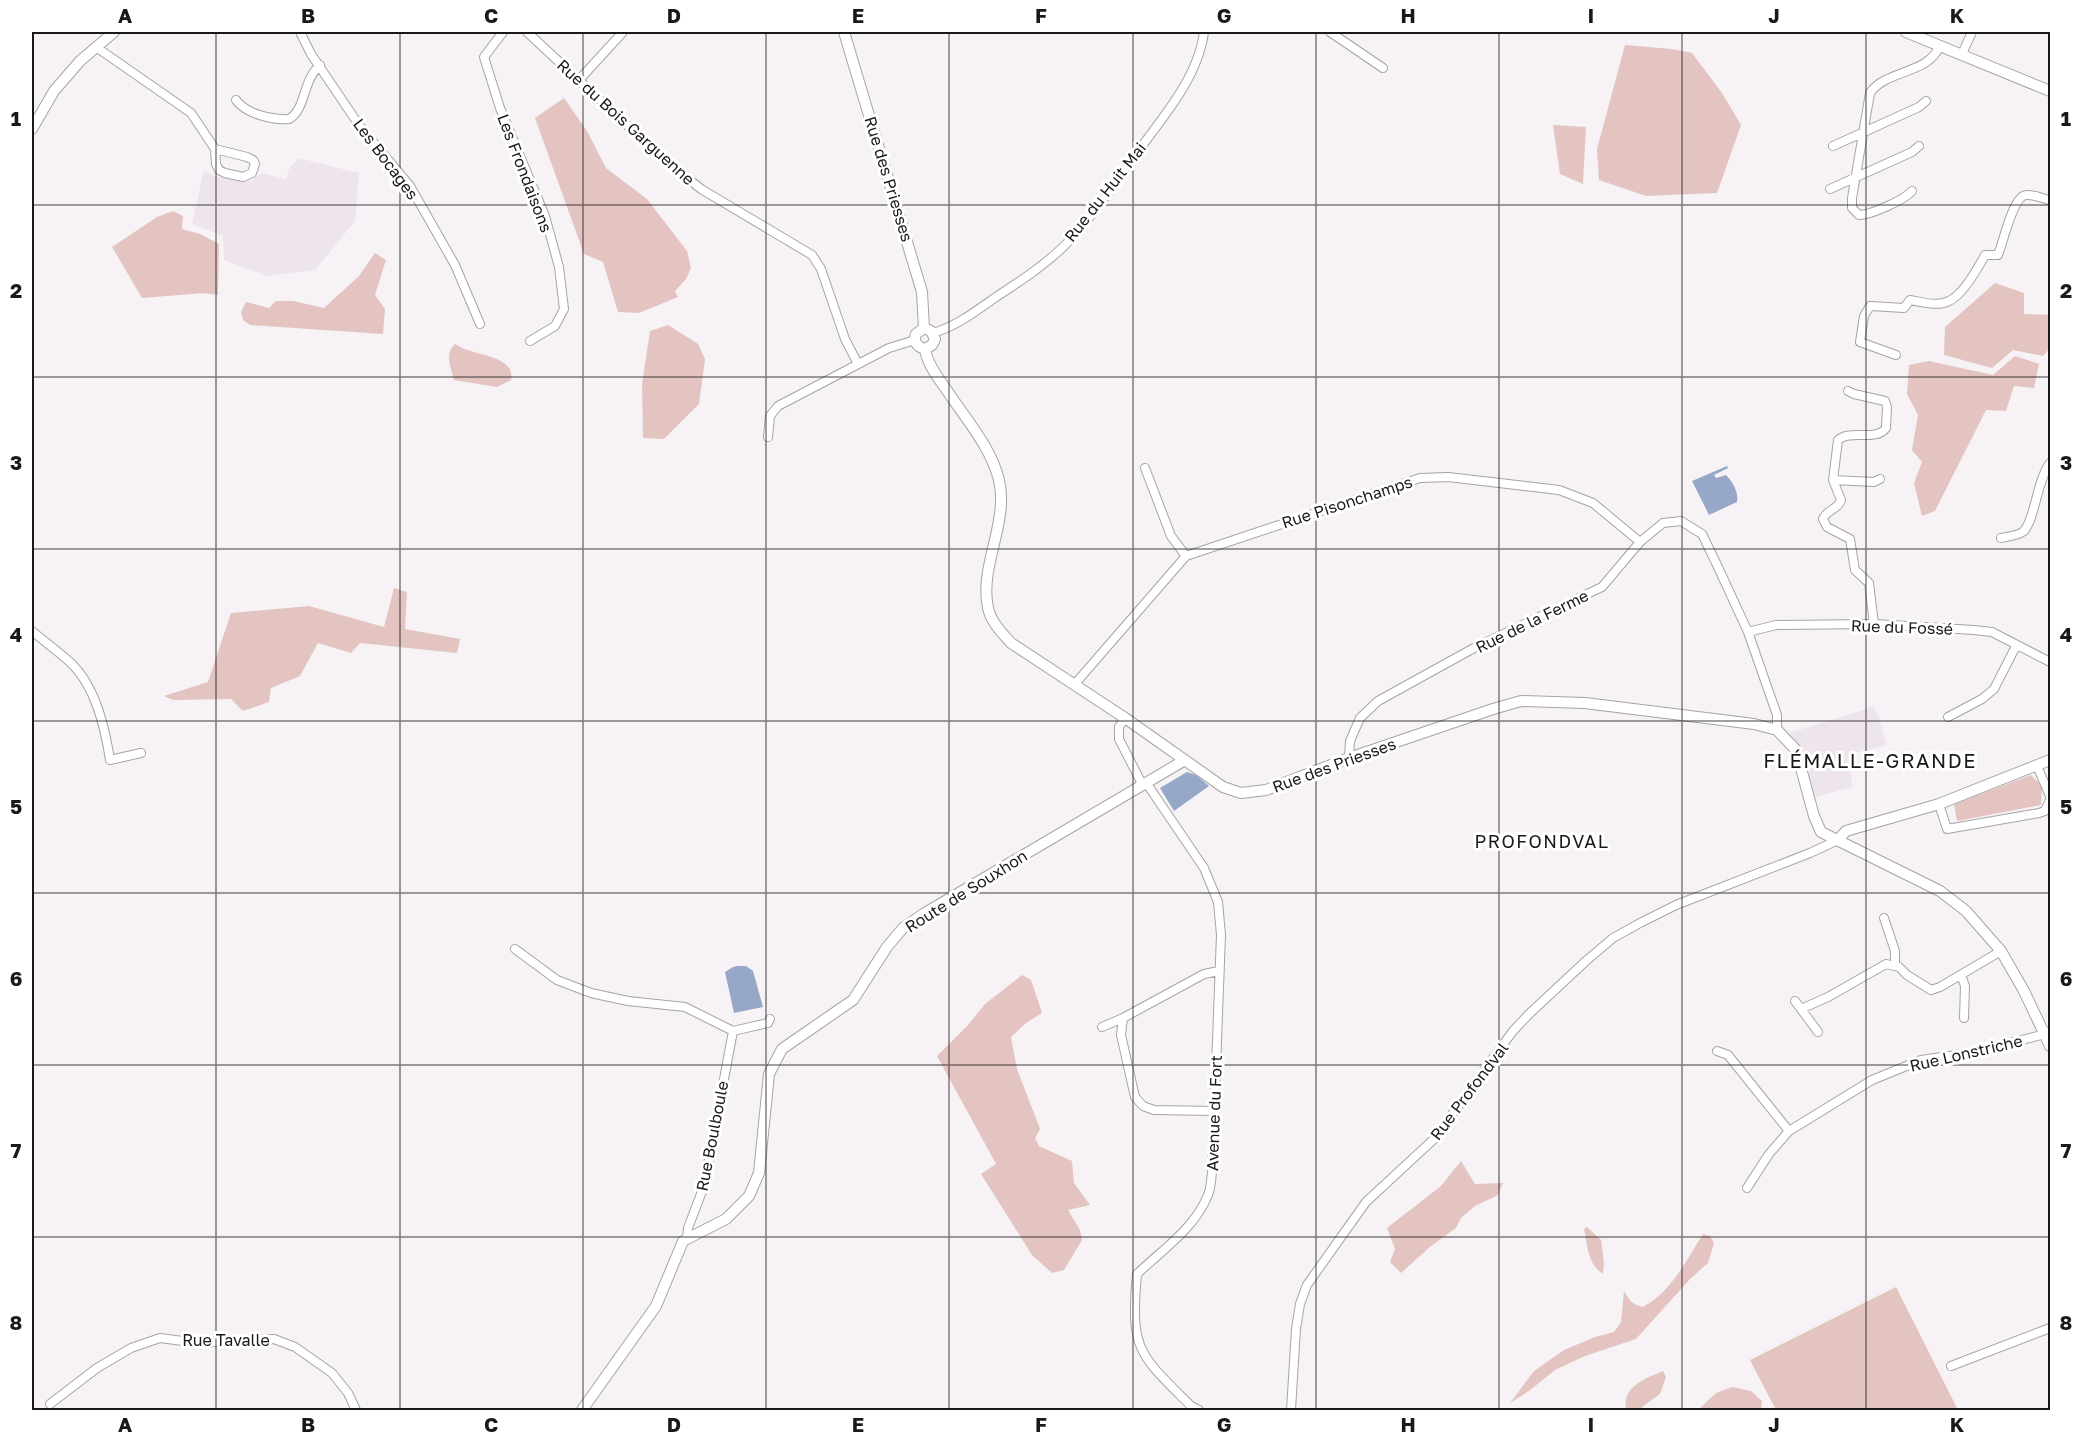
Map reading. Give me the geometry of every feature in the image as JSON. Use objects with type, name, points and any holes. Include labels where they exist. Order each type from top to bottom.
[{"type":"street","points":[[32,129],[54,91],[80,61],[114,32]]},
{"type":"street","name":"Les Bocages","points":[[300,32],[359,125],[410,186],[455,265],[480,324]]},
{"type":"street","name":"Les Frondaisons","points":[[503,32],[484,57],[500,108],[545,216],[559,267],[564,309],[555,326],[530,341]]},
{"type":"street","name":"Rue du Bois Garguenne","points":[[527,32],[658,154],[694,184],[812,255],[821,269],[845,339],[858,364]]},
{"type":"street","points":[[579,81],[622,32]]},
{"type":"street","name":"Rue des Priesses","points":[[844,32],[922,292],[929,331]]},
{"type":"street","name":"Rue du Huit Mai","points":[[929,331],[959,323],[1035,271],[1063,247],[1109,191],[1179,92],[1190,75],[1204,32]]},
{"type":"street","points":[[1330,32],[1383,68]]},
{"type":"street","points":[[1905,32],[2050,91]]},
{"type":"street","points":[[1962,54],[1972,32]]},
{"type":"street","points":[[1912,191],[1905,197],[1866,215],[1859,215],[1851,206],[1868,96],[1873,88],[1883,81],[1931,60],[1940,45]]},
{"type":"street","points":[[96,47],[191,113],[215,149],[216,164],[219,170],[243,177],[254,171],[255,165],[250,159],[215,149]]},
{"type":"street","points":[[236,100],[250,112],[289,119],[297,113],[306,83],[320,65]]},
{"type":"street","points":[[1833,146],[1919,107],[1926,101]]},
{"type":"street","points":[[1830,189],[1912,152],[1919,146]]},
{"type":"street","points":[[1896,355],[1860,342],[1864,316],[1869,306],[1904,308],[1910,300],[1935,304],[1948,302],[1959,293],[1986,255],[1998,255],[2014,204],[2020,197],[2026,195],[2050,200]]},
{"type":"street","points":[[929,331],[934,339],[932,345],[924,348],[918,346],[915,340],[916,334],[929,331]]},
{"type":"street","points":[[768,437],[768,420],[774,409],[889,348],[915,340]]},
{"type":"street","name":"Rue des Priesses","points":[[924,348],[934,372],[990,455],[999,481],[1001,501],[987,584],[988,609],[997,626],[1011,643],[1125,718],[1223,787],[1241,793],[1266,790],[1349,758],[1493,709],[1530,700],[1656,711],[1754,724],[1777,730]]},
{"type":"street","points":[[1848,391],[1885,401],[1886,428],[1879,434],[1847,435],[1840,438],[1833,480],[1841,497],[1840,502],[1838,507],[1825,514],[1823,522],[1827,527],[1850,538],[1855,570],[1869,583],[1874,624]]},
{"type":"street","points":[[2001,538],[2017,535],[2026,528],[2037,492],[2050,463]]},
{"type":"street","points":[[1074,685],[1186,556],[1171,536],[1145,468]]},
{"type":"street","name":"Rue Pisonchamps","points":[[1186,556],[1420,478],[1448,477],[1559,490],[1593,503],[1640,542]]},
{"type":"street","points":[[1833,480],[1874,482],[1880,479]]},
{"type":"street","name":"Rue de la Ferme","points":[[1349,758],[1350,741],[1360,718],[1378,701],[1474,648],[1602,587],[1640,542],[1663,523],[1681,521],[1702,534],[1748,632],[1777,715],[1777,730]]},
{"type":"street","name":"Rue du Fossé","points":[[1748,632],[1776,625],[1874,624],[1921,625],[1984,631],[1992,632],[2050,662]]},
{"type":"street","points":[[32,631],[72,664],[87,686],[100,715],[110,760],[141,753]]},
{"type":"street","points":[[1948,717],[1983,699],[1994,689],[2016,646]]},
{"type":"street","name":"Avenue du Fort","points":[[1125,718],[1119,727],[1119,739],[1145,785],[1204,868],[1218,902],[1221,935],[1212,1172],[1209,1193],[1190,1226],[1137,1274],[1135,1302],[1136,1332],[1141,1351],[1149,1364],[1191,1406],[1199,1410]]},
{"type":"street","points":[[1777,730],[1796,750],[1814,816],[1821,832],[1940,891],[1966,911],[2001,951],[2048,1033],[2050,1046]]},
{"type":"street","name":"Route de Souxhon","points":[[687,1238],[726,1219],[749,1196],[759,1173],[769,1074],[782,1049],[853,1000],[887,947],[903,928],[925,912],[1185,760]]},
{"type":"street","points":[[1838,840],[1846,831],[1939,804],[2050,760]]},
{"type":"street","points":[[1939,804],[1947,829],[2045,811],[2050,798],[2037,766]]},
{"type":"street","name":"Rue Profondval","points":[[1291,1410],[1296,1329],[1300,1304],[1307,1285],[1366,1202],[1434,1139],[1513,1031],[1529,1014],[1587,960],[1622,933],[1676,905],[1838,840]]},
{"type":"street","points":[[1884,918],[1895,951],[1894,965]]},
{"type":"street","points":[[515,948],[557,980],[582,989],[628,1001],[685,1007],[733,1031],[768,1023],[770,1019]]},
{"type":"street","points":[[1802,1009],[1828,997],[1881,966],[1894,965],[1931,990],[2001,951]]},
{"type":"street","points":[[1102,1027],[1204,974],[1219,971]]},
{"type":"street","points":[[1961,975],[1964,981],[1964,1018]]},
{"type":"street","points":[[1795,1000],[1818,1032]]},
{"type":"street","points":[[1123,1018],[1121,1035],[1123,1045],[1135,1097],[1143,1106],[1154,1110],[1214,1111]]},
{"type":"street","name":"Rue Boulboule","points":[[687,1238],[688,1228],[704,1186],[733,1031]]},
{"type":"street","name":"Rue Lonstriche","points":[[1747,1188],[1769,1154],[1789,1131],[1872,1080],[1915,1062],[1970,1053],[2048,1033]]},
{"type":"street","points":[[1717,1051],[1728,1055],[1789,1131]]},
{"type":"street","points":[[582,1410],[656,1306],[683,1241],[687,1238]]},
{"type":"street","points":[[1951,1366],[2050,1328]]},
{"type":"street","name":"Rue Tavalle","points":[[50,1404],[97,1368],[131,1348],[160,1338],[198,1343],[274,1339],[294,1347],[332,1373],[348,1393],[356,1410]]},
{"type":"shaded area","points":[[1625,45],[1692,53],[1722,93],[1741,125],[1717,193],[1646,196],[1599,180],[1597,149]]},
{"type":"shaded area","points":[[564,98],[587,131],[606,168],[647,199],[687,251],[691,268],[686,279],[675,291],[678,297],[639,313],[618,312],[603,262],[584,254],[535,118]]},
{"type":"shaded area","points":[[1553,125],[1586,127],[1583,184],[1560,174]]},
{"type":"shaded area","points":[[298,158],[359,173],[355,221],[315,270],[268,276],[224,260],[223,236],[192,224],[204,170],[214,176],[240,181],[252,181],[261,173],[286,179],[289,169]]},
{"type":"shaded area","points":[[173,211],[183,216],[182,229],[200,234],[219,244],[218,295],[204,293],[142,298],[112,247],[157,217]]},
{"type":"shaded area","points":[[375,253],[386,260],[375,295],[385,309],[383,334],[250,325],[243,320],[241,312],[246,302],[269,308],[276,301],[293,301],[324,308],[359,276]]},
{"type":"shaded area","points":[[1995,283],[2024,293],[2024,314],[2050,314],[2050,348],[2043,356],[2013,350],[1992,368],[1944,355],[1945,327]]},
{"type":"shaded area","points":[[668,325],[698,344],[705,359],[699,404],[664,439],[643,438],[642,384],[650,331]]},
{"type":"shaded area","points":[[455,344],[503,362],[511,373],[511,380],[497,387],[454,380],[449,356]]},
{"type":"shaded area","points":[[2015,356],[2039,364],[2034,388],[2014,386],[2006,411],[1986,410],[1935,511],[1922,516],[1914,483],[1922,462],[1912,450],[1918,415],[1907,394],[1909,365],[1929,361],[1993,375]]},
{"type":"shaded area","points":[[394,588],[407,592],[405,629],[460,639],[457,653],[360,643],[351,653],[318,643],[300,676],[271,688],[269,702],[243,711],[231,699],[173,700],[164,696],[208,682],[231,613],[309,606],[384,627]]},
{"type":"shaded area","points":[[1873,707],[1878,714],[1886,745],[1849,755],[1852,787],[1815,797],[1802,751],[1789,733]]},
{"type":"shaded area","points":[[2031,775],[2042,786],[2041,805],[1957,821],[1954,804]]},
{"type":"shaded area","points":[[1022,975],[1031,980],[1042,1013],[1026,1023],[1011,1037],[1017,1069],[1040,1129],[1035,1138],[1039,1146],[1072,1161],[1074,1183],[1090,1205],[1068,1210],[1080,1230],[1082,1240],[1064,1270],[1052,1273],[1032,1255],[981,1174],[996,1164],[937,1056],[985,1004]]},
{"type":"shaded area","points":[[1461,1161],[1475,1184],[1503,1183],[1498,1195],[1475,1206],[1461,1218],[1456,1228],[1431,1246],[1401,1273],[1390,1262],[1395,1249],[1387,1228],[1441,1186]]},
{"type":"shaded area","points":[[1587,1227],[1601,1240],[1603,1274],[1594,1265],[1589,1254],[1584,1229]]},
{"type":"shaded area","points":[[1703,1234],[1710,1236],[1714,1243],[1708,1263],[1690,1279],[1636,1339],[1585,1356],[1555,1370],[1510,1403],[1534,1371],[1564,1350],[1614,1332],[1621,1322],[1624,1291],[1637,1305],[1643,1307],[1653,1301],[1677,1275]]},
{"type":"shaded area","points":[[1896,1287],[1958,1410],[1776,1410],[1750,1360]]},
{"type":"shaded area","points":[[1663,1371],[1666,1377],[1660,1394],[1642,1407],[1644,1410],[1626,1410],[1626,1402],[1631,1389],[1636,1384]]},
{"type":"shaded area","points":[[1732,1387],[1751,1391],[1762,1401],[1761,1410],[1698,1410],[1716,1393]]},
{"type":"water","points":[[1727,466],[1728,468],[1714,475],[1716,478],[1726,475],[1729,478],[1736,491],[1737,502],[1709,515],[1692,481]]},
{"type":"water","points":[[1187,772],[1196,775],[1209,786],[1174,811],[1160,788]]},
{"type":"water","points":[[738,966],[746,966],[753,971],[763,1007],[734,1013],[725,972]]},
{"type":"district","name":"FLÉMALLE-GRANDE","points":[[1870,760]]},
{"type":"district","name":"PROFONDVAL","points":[[1542,841]]}]
